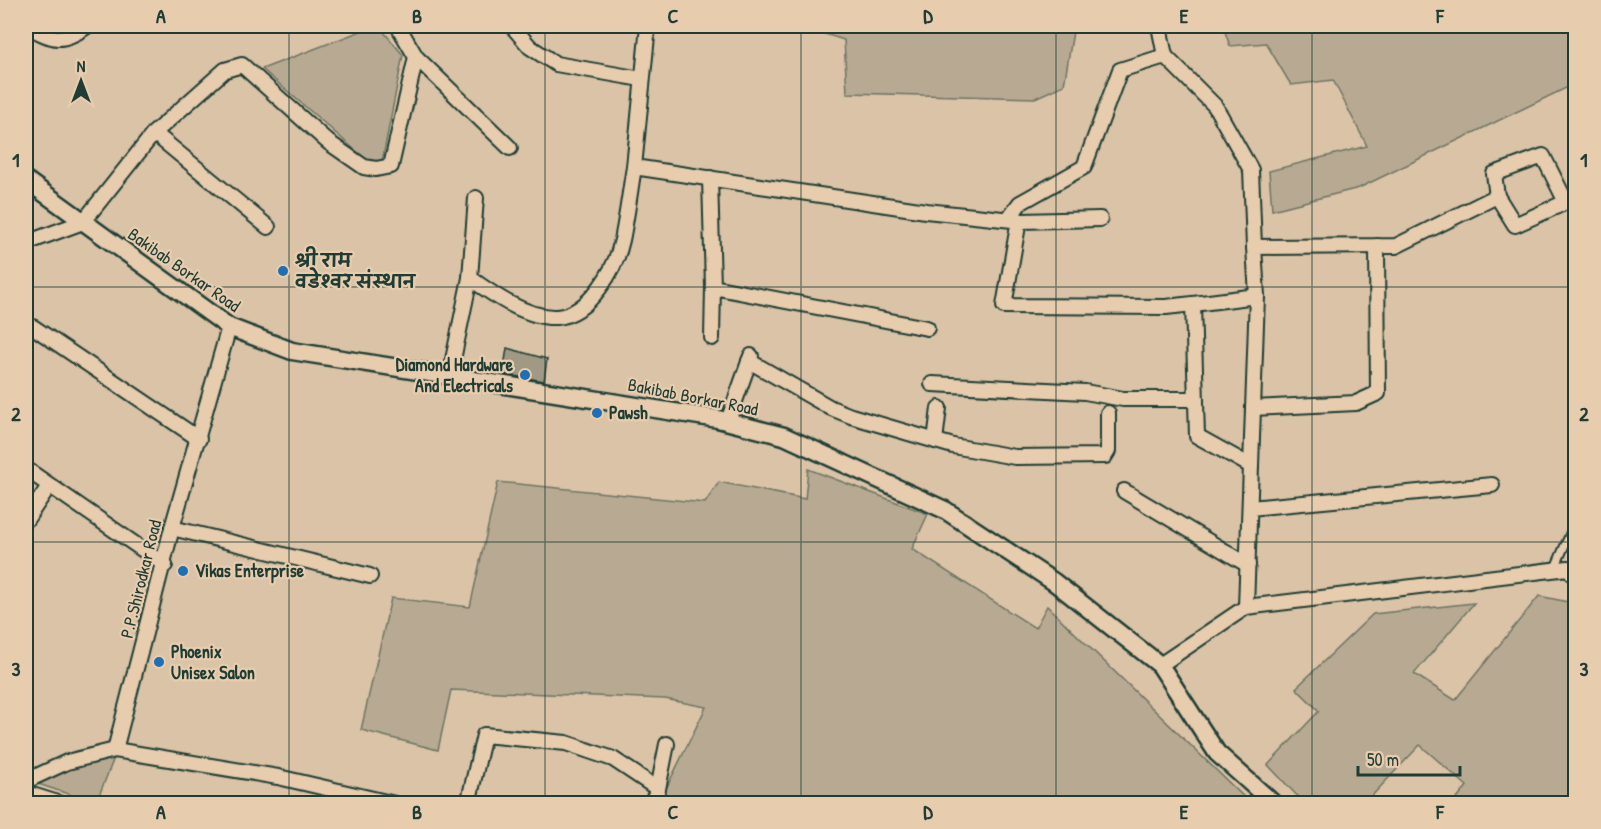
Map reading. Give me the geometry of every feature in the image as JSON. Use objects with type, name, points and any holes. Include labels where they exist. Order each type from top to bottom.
[{"type":"street","points":[[27,26],[52,39],[70,38],[87,26]]},
{"type":"street","points":[[398,26],[416,57],[510,148]]},
{"type":"street","points":[[512,26],[530,47],[556,64],[641,79]]},
{"type":"street","points":[[470,278],[499,298],[528,311],[558,317],[583,306],[607,276],[622,242],[634,167],[648,26]]},
{"type":"street","points":[[1159,26],[1165,56],[1215,106],[1251,170],[1257,296],[1246,608]]},
{"type":"street","points":[[1165,56],[1120,70],[1084,167],[1020,203],[1013,220],[1004,306],[1166,307],[1257,296]]},
{"type":"street","points":[[26,243],[83,222],[154,133],[225,70],[242,65],[328,142],[364,167],[376,169],[391,166],[416,57]]},
{"type":"street","points":[[154,133],[268,227]]},
{"type":"street","points":[[1543,156],[1566,202],[1515,225],[1497,196],[1494,174],[1543,156]]},
{"type":"street","points":[[634,167],[926,211],[1013,220],[1100,219]]},
{"type":"street","points":[[710,178],[712,338]]},
{"type":"street","name":"Bakibab Borkar Road","points":[[26,180],[229,327],[291,351],[450,374],[728,421],[784,436],[945,510],[1054,582],[1160,665],[1217,753],[1274,804]]},
{"type":"street","points":[[1254,247],[1396,246],[1497,196]]},
{"type":"street","points":[[450,374],[470,278],[476,198]]},
{"type":"street","points":[[1253,408],[1356,403],[1378,393],[1377,246]]},
{"type":"street","points":[[713,286],[927,328]]},
{"type":"street","points":[[1193,304],[1197,436],[1251,466]]},
{"type":"street","name":"P.P.Shirodkar Road","points":[[115,750],[165,565],[172,528],[229,327]]},
{"type":"street","points":[[28,329],[199,439]]},
{"type":"street","points":[[728,421],[750,358],[831,408],[935,441],[1014,457],[1105,456],[1108,451],[1108,413]]},
{"type":"street","points":[[932,384],[1085,392],[1123,399],[1196,399]]},
{"type":"street","points":[[935,441],[939,408]]},
{"type":"street","points":[[26,470],[165,565]]},
{"type":"street","points":[[1250,508],[1492,485]]},
{"type":"street","points":[[26,520],[50,486]]},
{"type":"street","points":[[1124,491],[1248,565]]},
{"type":"street","points":[[172,528],[370,576]]},
{"type":"street","points":[[1160,665],[1246,608],[1568,568],[1575,578]]},
{"type":"street","points":[[468,804],[484,735],[566,743],[613,759],[658,789]]},
{"type":"street","points":[[651,804],[658,789],[667,744]]},
{"type":"street","points":[[26,781],[68,762],[115,750],[255,773],[395,804]]},
{"type":"street","points":[[327,804],[332,789]]},
{"type":"street","points":[[26,793],[61,804]]},
{"type":"lane","points":[[1554,570],[1575,520]]},
{"type":"shaded area","points":[[379,26],[403,55],[382,162],[369,162],[262,69]]},
{"type":"shaded area","points":[[800,26],[1074,26],[1064,85],[1035,98],[847,93],[844,40]]},
{"type":"shaded area","points":[[1223,26],[1575,26],[1575,97],[1570,86],[1359,188],[1272,210],[1269,171],[1367,146],[1333,80],[1291,85],[1266,43],[1230,46]]},
{"type":"shaded area","points":[[808,469],[928,514],[912,549],[1035,628],[1047,606],[1250,803],[659,803],[706,707],[665,699],[451,690],[438,750],[361,730],[391,598],[470,607],[498,482],[705,503],[719,482],[805,499]]},
{"type":"shaded area","points":[[1539,596],[1568,602],[1575,612],[1575,803],[1454,803],[1467,786],[1420,745],[1365,803],[1304,803],[1268,765],[1319,711],[1296,688],[1373,614],[1474,603],[1414,674],[1455,700]]},
{"type":"shaded area","points":[[114,758],[96,803],[32,782],[76,766]]},
{"type":"building","points":[[507,348],[547,359],[544,381],[503,374]]},
{"type":"place","name":"श्री राम वडेश्वर संस्थान","points":[[283,271]]},
{"type":"place","name":"Diamond Hardware And Electricals","points":[[525,375]]},
{"type":"place","name":"Pawsh","points":[[597,413]]},
{"type":"place","name":"Vikas Enterprise","points":[[183,571]]},
{"type":"place","name":"Phoenix Unisex Salon","points":[[159,662]]}]
